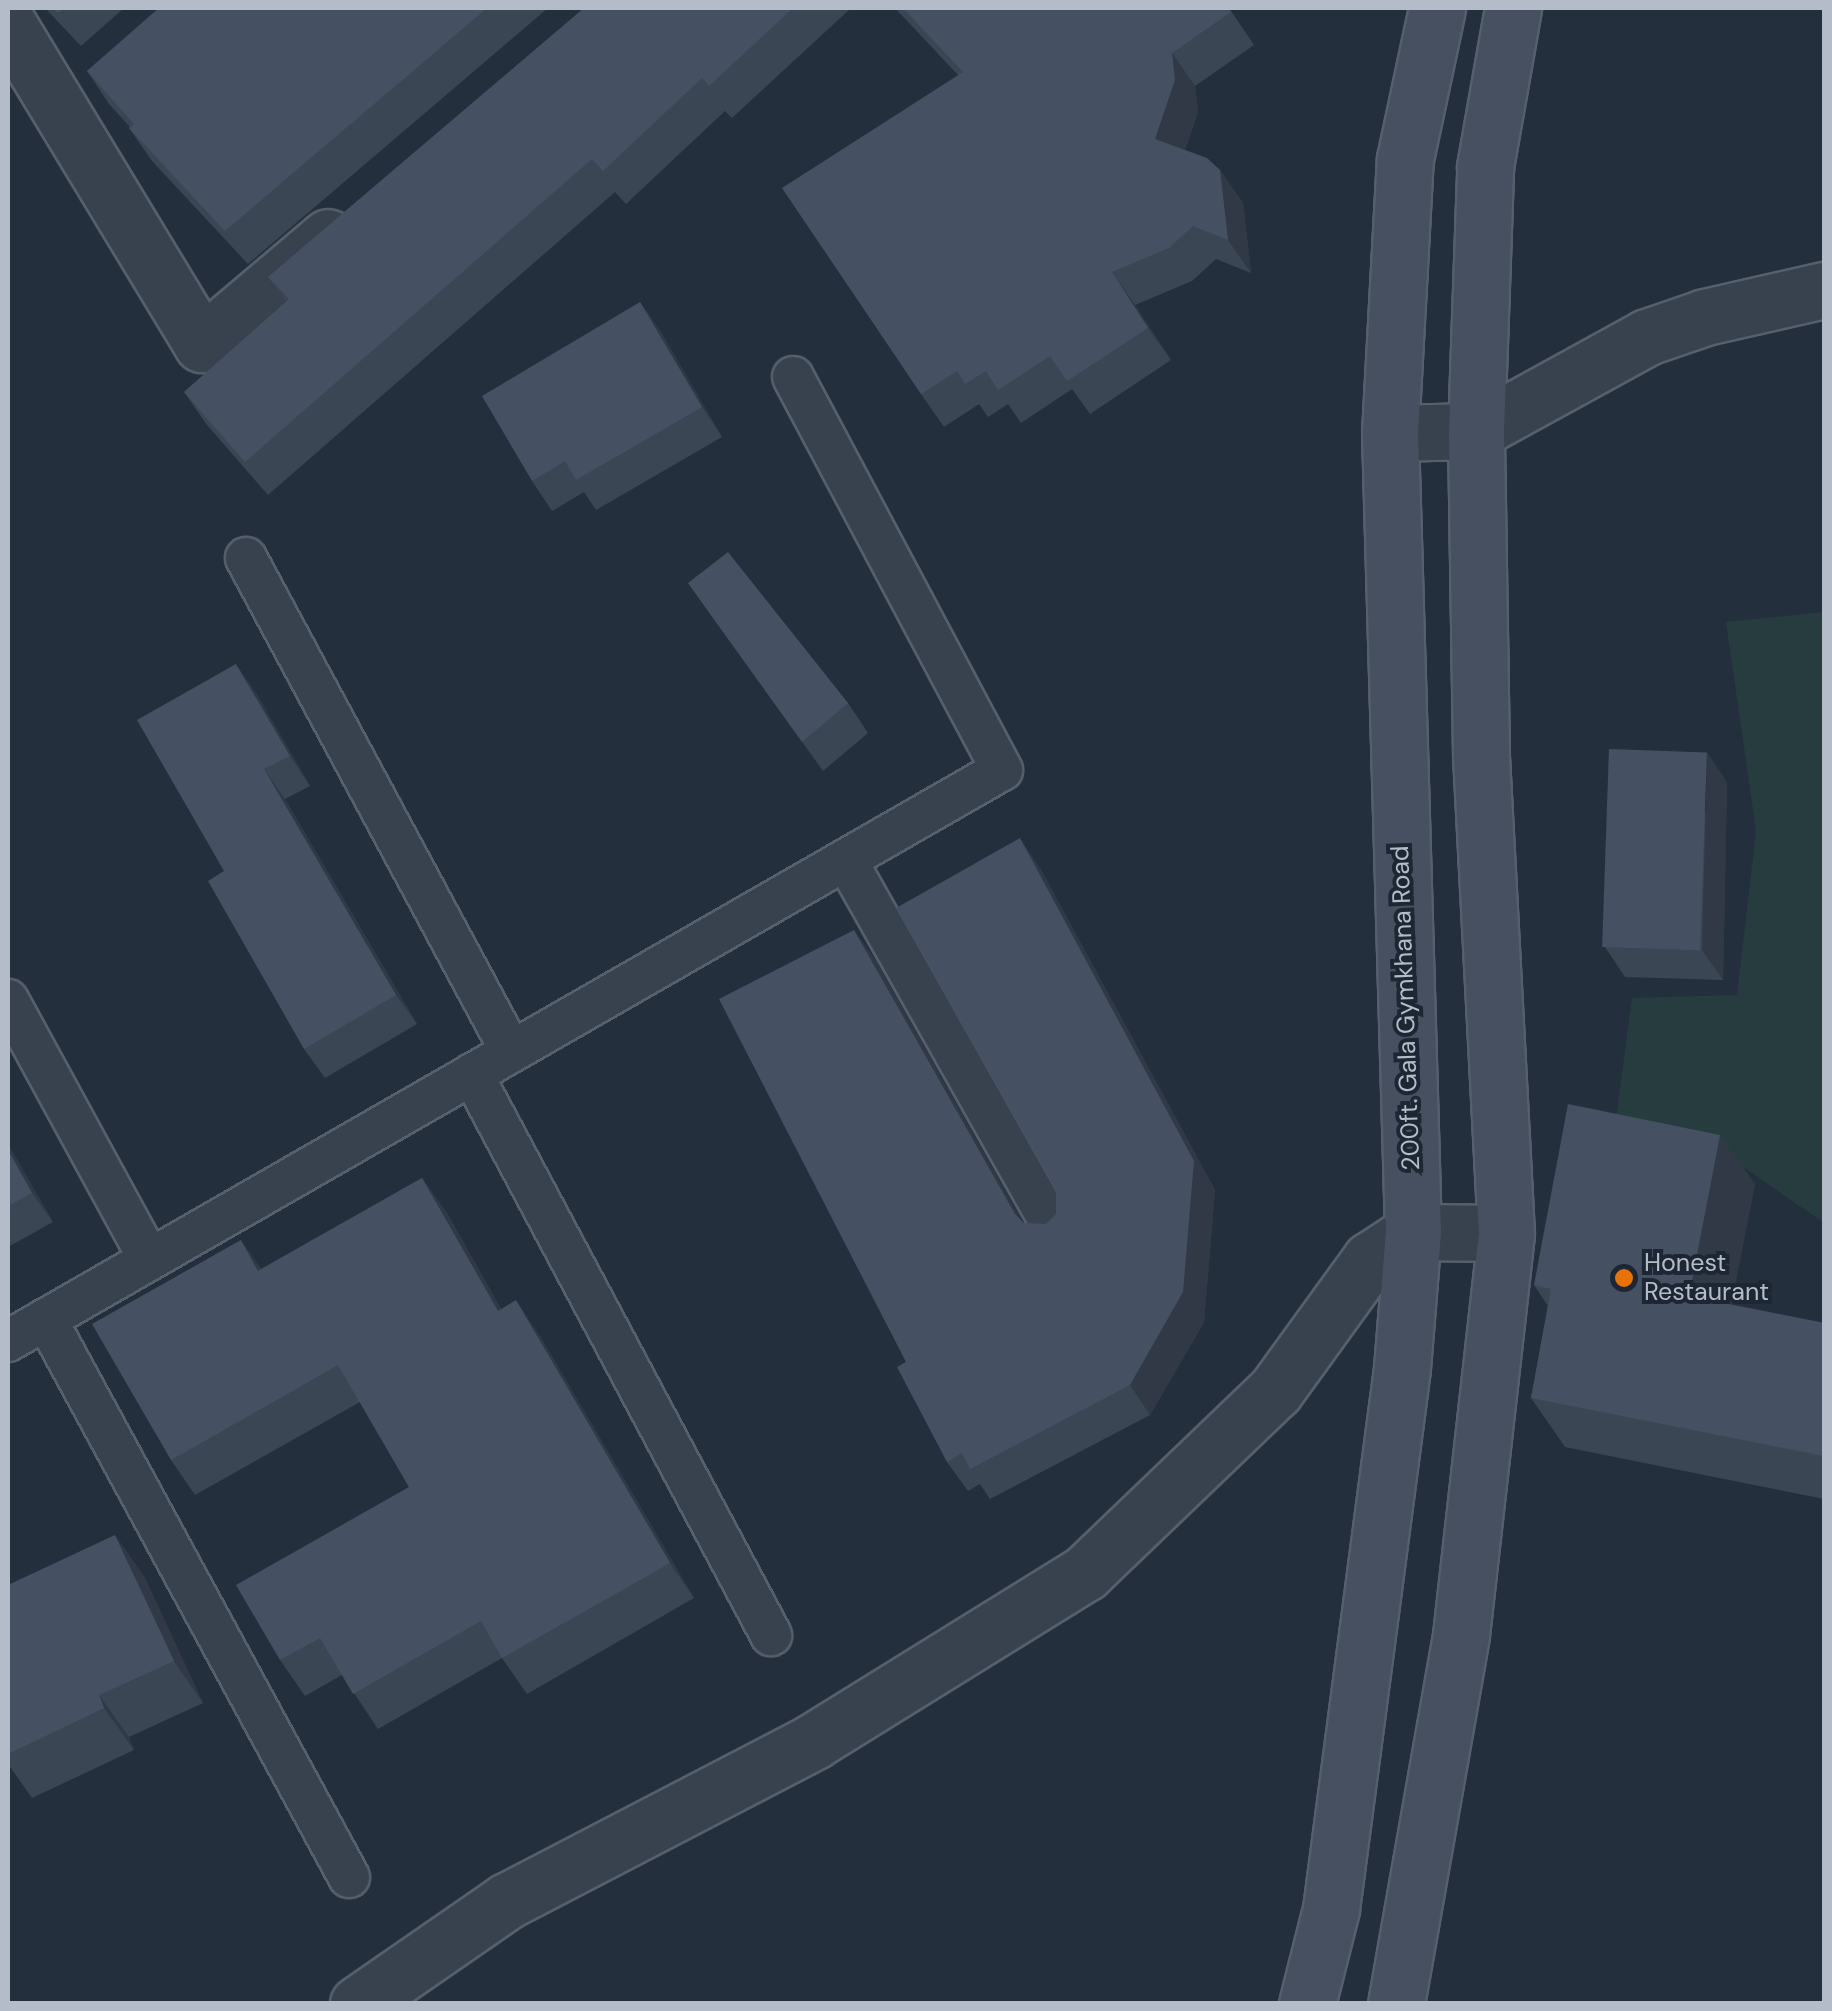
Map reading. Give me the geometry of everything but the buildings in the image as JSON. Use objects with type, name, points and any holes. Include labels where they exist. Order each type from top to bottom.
[{"type":"street","name":"200ft. Gala Gymkhana Road","points":[[1307,2004],[1332,1909],[1402,1368],[1413,1232],[1390,433],[1405,159],[1437,8]]},
{"type":"street","points":[[1396,2004],[1461,1635],[1506,1233],[1481,755],[1476,431],[1484,167],[1513,8]]},
{"type":"street","points":[[8,24],[202,344],[369,202]]},
{"type":"street","points":[[59,107],[101,70]]},
{"type":"street","points":[[1390,433],[1476,431],[1647,337],[1705,316],[1824,290]]},
{"type":"street","points":[[358,2004],[506,1901],[814,1742],[1085,1573],[1275,1391],[1370,1260],[1413,1232],[1506,1233]]},
{"type":"lane","points":[[8,1341],[1002,770],[793,377]]},
{"type":"lane","points":[[246,558],[511,1051]]},
{"type":"lane","points":[[846,860],[1056,1232]]},
{"type":"lane","points":[[8,1000],[149,1259]]},
{"type":"lane","points":[[472,1074],[771,1635]]},
{"type":"lane","points":[[46,1319],[349,1878]]},
{"type":"green space","points":[[1824,612],[1824,1223],[1736,1162],[1612,1149],[1632,998],[1737,995],[1756,831],[1726,622]]},
{"type":"place","name":"Honest Restaurant","points":[[1624,1278]]}]
